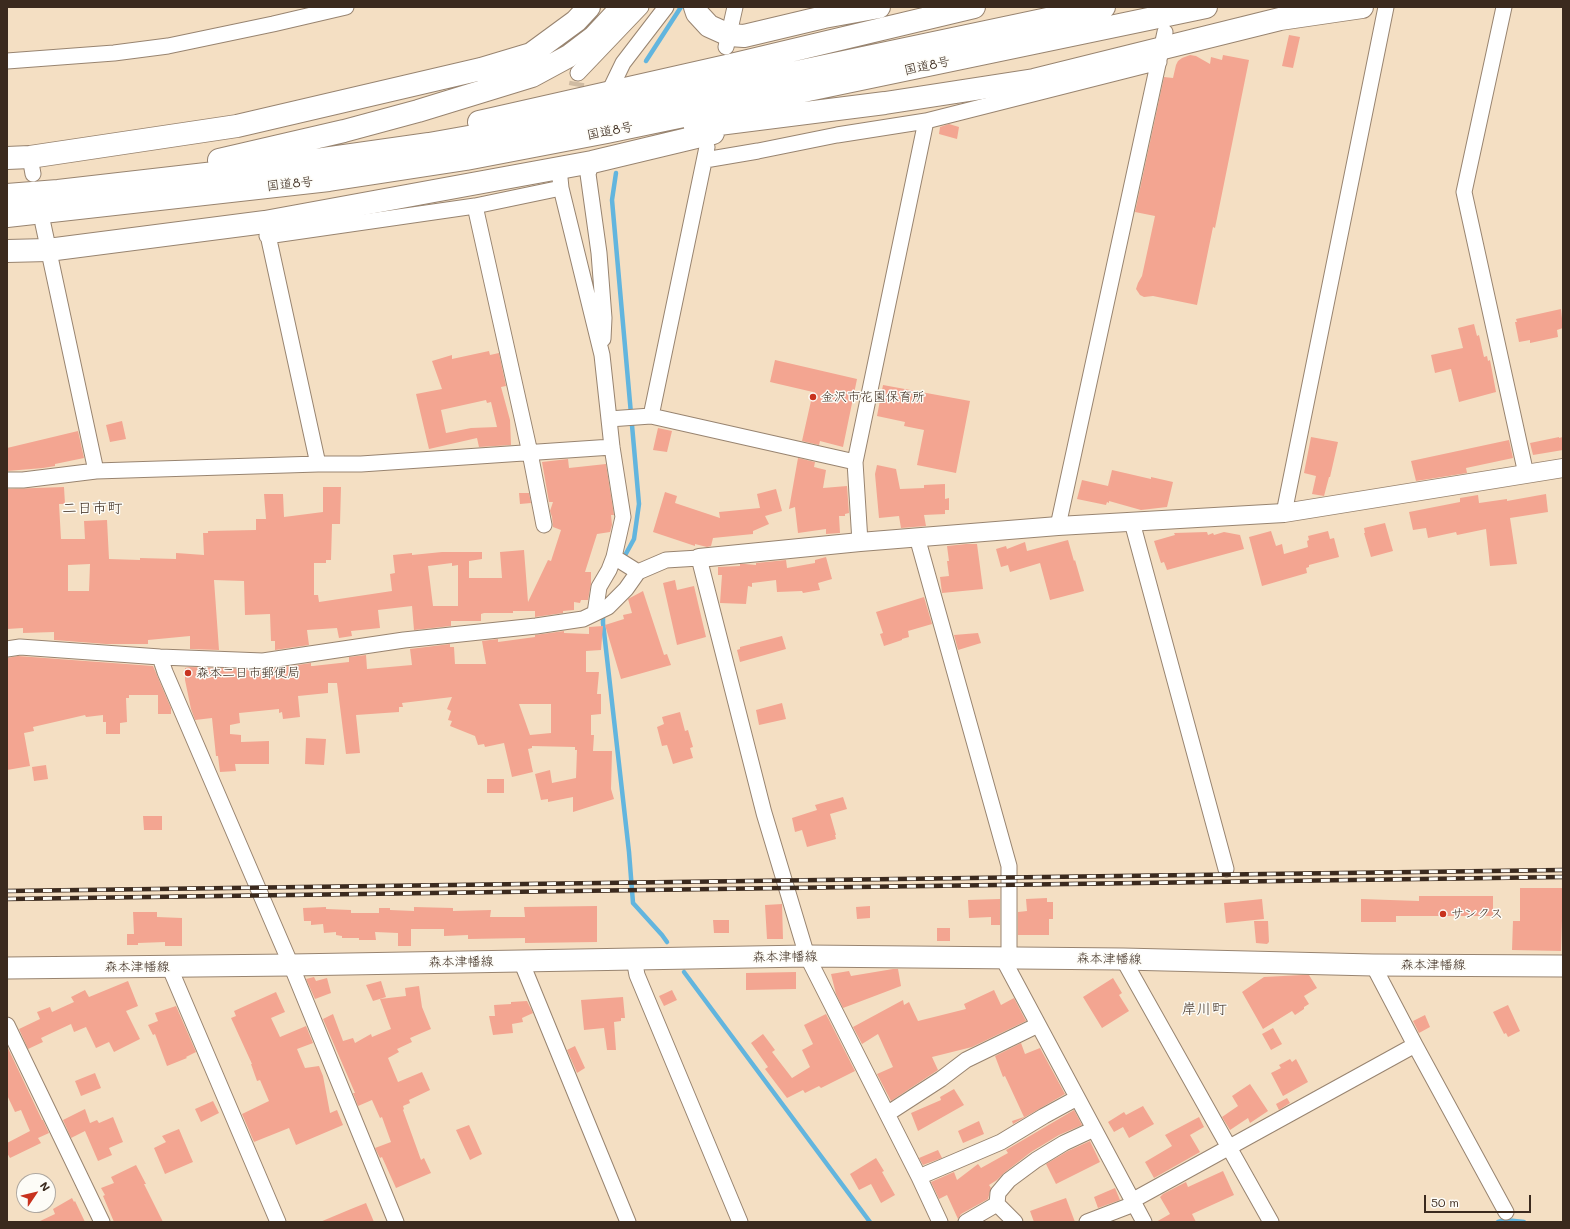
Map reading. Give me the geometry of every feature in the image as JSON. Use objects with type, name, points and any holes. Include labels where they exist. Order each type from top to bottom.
[{"type":"highway","points":[[7,158],[32,166],[237,126],[481,69],[531,54],[576,21],[589,7]]},
{"type":"highway","points":[[114,184],[122,174],[223,159],[317,138],[418,111],[532,76],[576,50],[594,37],[622,7]]},
{"type":"highway","points":[[695,7],[697,13],[709,26],[727,41],[824,17],[879,7]]},
{"type":"highway","points":[[429,144],[448,130],[507,114],[844,39],[974,7]]},
{"type":"highway","name":"国道8号","points":[[7,194],[58,191],[267,167],[429,144],[603,113],[1104,7]]},
{"type":"highway","name":"国道8号","points":[[7,216],[329,180],[466,159],[607,132],[1206,7]]},
{"type":"highway","points":[[329,180],[355,186],[694,127],[885,103],[1034,80],[1162,47],[1280,19],[1362,7]]},
{"type":"highway","points":[[7,251],[48,250],[266,229],[592,162],[696,136],[760,124],[769,117]]},
{"type":"main road","name":"森本津幡線","points":[[7,968],[291,965],[807,956],[1123,958],[1373,965],[1563,966]]},
{"type":"street","points":[[7,61],[114,53],[168,46],[346,7]]},
{"type":"street","points":[[576,50],[578,78],[641,7]]},
{"type":"street","points":[[609,92],[623,63],[666,7]]},
{"type":"street","points":[[727,41],[735,7]]},
{"type":"street","points":[[1284,513],[1386,7]]},
{"type":"street","points":[[1504,7],[1464,192],[1526,474]]},
{"type":"street","points":[[639,417],[706,153],[758,151],[837,135],[926,121],[1162,47],[1058,526]]},
{"type":"street","points":[[860,542],[855,462],[926,121]]},
{"type":"street","points":[[592,162],[588,174],[599,253],[604,318],[602,355]]},
{"type":"street","points":[[7,649],[20,647],[160,657],[263,660],[404,640],[536,626],[583,619],[601,611],[626,589],[623,517],[612,448],[602,355],[560,183],[475,206],[266,229],[318,464]]},
{"type":"street","points":[[475,206],[530,453],[544,526]]},
{"type":"street","points":[[43,224],[96,471]]},
{"type":"street","points":[[609,419],[639,417],[855,462]]},
{"type":"street","points":[[7,480],[23,480],[96,471],[361,464],[612,448]]},
{"type":"street","points":[[601,611],[599,587],[609,570],[624,564],[917,537],[1058,526],[1284,513],[1563,468]]},
{"type":"street","points":[[1132,522],[1226,869]]},
{"type":"street","points":[[917,537],[1009,866],[1005,958],[1038,1025],[1144,1222]]},
{"type":"street","points":[[699,558],[764,813],[807,956],[919,1177],[940,1222]]},
{"type":"street","points":[[160,657],[168,679],[291,965],[396,1222]]},
{"type":"street","points":[[1123,958],[1271,1222]]},
{"type":"street","points":[[634,959],[637,975],[740,1222]]},
{"type":"street","points":[[521,961],[628,1222]]},
{"type":"street","points":[[1373,965],[1506,1212]]},
{"type":"street","points":[[168,966],[278,1222]]},
{"type":"street","points":[[7,1025],[102,1222]]},
{"type":"street","points":[[887,1114],[942,1079],[966,1060],[1038,1025]]},
{"type":"street","points":[[1087,1222],[1134,1204],[1137,1198],[1415,1045]]},
{"type":"street","points":[[919,1177],[1001,1142],[1077,1098]]},
{"type":"street","points":[[997,1204],[998,1193],[1009,1180],[1036,1160],[1064,1143],[1094,1129]]},
{"type":"street","points":[[966,1222],[997,1204]]},
{"type":"street","points":[[997,1204],[1015,1222]]},
{"type":"building","points":[[1289,35],[1300,37],[1293,68],[1282,66]]},
{"type":"building","points":[[1190,55],[1196,56],[1210,64],[1211,57],[1222,60],[1223,55],[1249,60],[1215,228],[1213,227],[1197,305],[1153,296],[1144,297],[1140,295],[1136,289],[1142,276],[1155,216],[1135,212],[1164,77],[1173,78],[1178,61]]},
{"type":"building","points":[[949,124],[959,127],[957,139],[939,134],[940,127]]},
{"type":"building","points":[[1561,309],[1563,328],[1557,330],[1558,337],[1530,343],[1530,340],[1519,342],[1515,322],[1517,322],[1516,319]]},
{"type":"building","points":[[1474,324],[1477,336],[1479,335],[1484,357],[1487,356],[1488,361],[1490,360],[1496,392],[1459,402],[1451,369],[1435,373],[1431,355],[1463,348],[1458,328]]},
{"type":"building","points":[[489,351],[490,355],[499,353],[506,386],[501,387],[510,420],[511,445],[479,447],[477,438],[429,449],[416,394],[442,389],[432,361],[452,355],[452,359]],"holes":[[[486,400],[487,403],[491,402],[497,427],[471,428],[446,433],[441,410]]]},
{"type":"building","points":[[775,360],[857,379],[843,447],[820,441],[819,445],[802,441],[813,392],[770,382]]},
{"type":"building","points":[[883,385],[970,401],[956,473],[917,465],[924,430],[904,426],[905,422],[877,416]]},
{"type":"building","points":[[122,421],[126,439],[110,442],[106,425]]},
{"type":"building","points":[[658,428],[672,431],[667,452],[653,450]]},
{"type":"building","points":[[78,431],[84,458],[55,464],[55,466],[7,471],[7,448]]},
{"type":"building","points":[[1311,437],[1338,442],[1324,496],[1312,494],[1316,476],[1304,473]]},
{"type":"building","points":[[1563,437],[1563,450],[1533,455],[1530,443]]},
{"type":"building","points":[[1509,440],[1513,458],[1466,468],[1467,473],[1416,481],[1411,461]]},
{"type":"building","points":[[798,458],[815,462],[814,467],[826,470],[823,488],[847,486],[849,513],[845,514],[845,516],[839,516],[840,533],[826,534],[826,529],[798,533],[795,507],[789,509]]},
{"type":"building","points":[[568,459],[569,468],[606,464],[614,515],[611,515],[612,525],[610,532],[597,534],[585,572],[591,572],[591,584],[588,600],[581,600],[580,603],[574,602],[574,610],[535,617],[535,611],[484,613],[481,614],[481,621],[451,621],[451,626],[414,630],[412,606],[378,610],[380,628],[351,631],[352,636],[339,638],[337,628],[307,630],[309,645],[275,650],[275,641],[271,641],[270,614],[245,615],[244,581],[214,580],[219,650],[190,649],[190,636],[148,640],[148,644],[106,644],[54,640],[54,632],[23,633],[23,628],[7,629],[7,489],[64,487],[65,504],[59,504],[61,539],[85,539],[84,521],[107,520],[109,559],[140,560],[140,558],[176,559],[176,553],[204,555],[203,533],[208,533],[208,531],[256,530],[256,519],[266,519],[264,494],[283,494],[284,517],[323,512],[323,487],[341,487],[340,524],[332,524],[331,560],[326,560],[326,563],[314,563],[314,595],[318,595],[319,602],[392,591],[390,574],[395,573],[393,555],[412,553],[412,555],[442,552],[482,552],[482,559],[469,561],[469,578],[502,578],[500,552],[524,550],[528,602],[548,560],[551,561],[561,530],[553,527],[550,511],[553,502],[549,502],[542,462]],"holes":[[[452,563],[452,566],[458,565],[458,606],[433,606],[428,566]],[[90,564],[89,591],[68,591],[68,565]]]},
{"type":"building","points":[[877,465],[896,469],[900,489],[924,488],[924,485],[945,484],[945,499],[949,498],[949,510],[945,510],[945,514],[924,515],[926,526],[901,528],[899,516],[879,518],[875,474]]},
{"type":"building","points":[[1112,470],[1151,479],[1151,477],[1173,482],[1167,507],[1141,510],[1109,501],[1106,505],[1077,499],[1082,480],[1108,486]]},
{"type":"building","points":[[776,489],[782,511],[765,516],[769,524],[753,531],[753,534],[713,538],[711,546],[707,547],[695,544],[695,546],[653,532],[665,492],[677,496],[675,503],[720,518],[719,512],[760,508],[757,494]]},
{"type":"building","points":[[519,493],[529,493],[531,503],[520,504]]},
{"type":"building","points":[[1546,494],[1548,512],[1510,518],[1517,564],[1490,566],[1486,529],[1457,535],[1456,532],[1428,538],[1426,528],[1413,530],[1409,512],[1460,502],[1460,498],[1478,495],[1479,503],[1507,499],[1507,501]]},
{"type":"building","points":[[1385,523],[1393,551],[1371,557],[1364,528]]},
{"type":"building","points":[[1271,531],[1276,546],[1282,544],[1284,554],[1308,547],[1308,536],[1328,531],[1330,539],[1334,538],[1339,557],[1309,565],[1309,567],[1306,568],[1307,573],[1262,586],[1249,537]]},
{"type":"building","points":[[1207,532],[1208,535],[1224,532],[1240,535],[1244,549],[1167,570],[1164,562],[1161,563],[1154,541],[1175,535],[1174,533]]},
{"type":"building","points":[[1068,540],[1084,591],[1050,600],[1040,563],[1010,572],[1008,565],[1001,567],[996,549],[1006,546],[1007,549],[1025,542],[1027,551]]},
{"type":"building","points":[[977,544],[983,589],[942,593],[940,577],[949,576],[947,546]]},
{"type":"building","points":[[826,557],[832,579],[818,583],[820,590],[803,593],[802,591],[777,592],[776,580],[752,583],[752,587],[748,586],[746,604],[720,603],[722,575],[718,575],[718,567],[740,566],[740,564],[756,565],[756,563],[786,560],[787,568],[815,563],[815,560]]},
{"type":"building","points":[[675,580],[677,590],[694,586],[706,637],[677,645],[663,583]]},
{"type":"building","points":[[643,591],[664,655],[667,654],[671,665],[621,679],[605,625],[624,619],[623,615],[632,613],[628,599]]},
{"type":"building","points":[[924,597],[932,624],[908,631],[909,637],[884,646],[880,634],[883,633],[876,612]]},
{"type":"building","points":[[603,626],[601,650],[586,651],[586,672],[599,672],[597,694],[601,694],[601,714],[591,715],[591,735],[594,735],[593,751],[612,751],[611,789],[614,799],[573,812],[573,797],[548,802],[548,799],[541,800],[535,774],[550,770],[552,783],[576,778],[577,750],[575,750],[575,747],[532,746],[532,748],[528,749],[533,772],[512,777],[504,743],[485,747],[484,744],[478,745],[475,736],[450,726],[452,721],[448,720],[451,711],[447,709],[452,697],[402,703],[403,707],[399,707],[399,712],[356,715],[360,753],[346,754],[337,683],[328,683],[328,693],[298,696],[300,717],[283,719],[282,712],[279,713],[279,709],[239,713],[240,723],[230,725],[230,734],[241,735],[241,742],[269,741],[269,764],[235,764],[236,771],[220,772],[218,756],[216,756],[212,718],[195,720],[191,709],[185,680],[185,668],[190,667],[263,670],[311,663],[311,666],[313,666],[349,662],[349,657],[366,655],[367,669],[412,665],[410,649],[450,644],[450,647],[454,647],[455,664],[486,664],[482,641],[498,639],[498,642],[564,631],[564,633],[589,634],[589,627]],"holes":[[[519,704],[551,704],[551,733],[530,735]]]},
{"type":"building","points":[[978,633],[981,643],[958,650],[954,635]]},
{"type":"building","points":[[782,636],[786,649],[740,662],[737,650],[740,649],[740,647]]},
{"type":"building","points":[[18,656],[153,666],[171,708],[171,714],[158,714],[158,695],[129,695],[129,698],[126,698],[127,722],[120,723],[120,734],[106,734],[106,722],[103,722],[103,715],[86,717],[85,715],[33,727],[34,731],[24,733],[30,766],[7,770],[7,658]]},
{"type":"building","points":[[782,703],[786,719],[759,725],[756,710]]},
{"type":"building","points":[[680,712],[685,731],[688,730],[693,747],[690,748],[693,758],[673,764],[667,745],[662,746],[657,727],[664,724],[662,717]]},
{"type":"building","points":[[306,738],[326,739],[324,765],[305,764]]},
{"type":"building","points":[[46,765],[48,779],[34,781],[32,767]]},
{"type":"building","points":[[487,779],[504,779],[504,793],[487,793]]},
{"type":"building","points":[[843,797],[847,809],[830,814],[836,839],[807,847],[802,830],[795,832],[792,818],[817,810],[815,805]]},
{"type":"building","points":[[143,816],[162,816],[162,830],[144,830]]},
{"type":"building","points":[[1520,888],[1563,888],[1561,951],[1512,950],[1513,921],[1520,921]]},
{"type":"building","points":[[1419,896],[1493,896],[1493,916],[1396,916],[1396,922],[1361,922],[1361,899],[1419,901]]},
{"type":"building","points":[[1047,898],[1047,902],[1053,902],[1053,919],[1049,919],[1049,935],[1018,935],[1018,912],[1027,911],[1026,899]]},
{"type":"building","points":[[1000,899],[1000,925],[991,925],[991,917],[969,918],[968,900]]},
{"type":"building","points":[[1262,899],[1264,919],[1226,923],[1224,903]]},
{"type":"building","points":[[782,904],[783,939],[767,939],[765,905]]},
{"type":"building","points":[[597,906],[597,942],[525,943],[525,938],[468,939],[468,935],[444,936],[444,929],[411,929],[411,946],[398,946],[398,933],[375,932],[376,940],[359,940],[359,938],[342,938],[342,936],[336,935],[336,932],[324,933],[323,924],[311,925],[311,921],[304,921],[303,908],[326,907],[326,909],[351,910],[351,913],[379,913],[379,908],[414,911],[414,907],[453,908],[453,911],[491,910],[490,917],[525,917],[524,907]]},
{"type":"building","points":[[870,906],[870,918],[857,919],[856,907]]},
{"type":"building","points":[[133,912],[157,912],[157,917],[182,918],[182,946],[165,946],[165,942],[127,945],[127,934],[134,934]]},
{"type":"building","points":[[713,920],[729,920],[729,933],[714,933]]},
{"type":"building","points":[[1254,921],[1268,921],[1269,942],[1267,944],[1256,943]]},
{"type":"building","points":[[937,928],[950,928],[950,941],[937,941]]},
{"type":"building","points":[[898,969],[901,986],[843,1008],[836,994],[831,974],[849,971],[851,976]]},
{"type":"building","points":[[796,972],[796,989],[746,990],[746,973]]},
{"type":"building","points":[[1309,975],[1317,988],[1304,996],[1309,1004],[1295,1015],[1292,1011],[1263,1029],[1242,992],[1264,977]]},
{"type":"building","points":[[314,977],[316,981],[327,978],[331,993],[315,999],[306,979]]},
{"type":"building","points":[[1113,978],[1122,993],[1119,995],[1129,1011],[1102,1028],[1083,997]]},
{"type":"building","points":[[128,981],[138,1006],[126,1011],[140,1039],[114,1052],[109,1042],[96,1048],[86,1027],[74,1032],[71,1024],[41,1038],[43,1042],[28,1049],[19,1029],[40,1019],[37,1012],[50,1007],[52,1012],[74,1002],[71,997],[85,990],[89,997]]},
{"type":"building","points":[[381,981],[386,997],[373,1001],[366,985]]},
{"type":"building","points":[[419,986],[422,1007],[431,1029],[410,1038],[412,1042],[397,1049],[399,1052],[388,1058],[398,1082],[422,1072],[430,1090],[409,1100],[410,1103],[403,1106],[403,1110],[421,1160],[424,1158],[431,1173],[396,1188],[382,1157],[380,1158],[375,1148],[391,1142],[382,1117],[380,1118],[372,1100],[358,1106],[353,1093],[355,1093],[323,1019],[333,1014],[343,1041],[353,1038],[355,1043],[371,1034],[372,1037],[391,1029],[380,999],[406,996],[405,988]]},
{"type":"building","points":[[672,990],[677,1000],[664,1006],[659,996]]},
{"type":"building","points":[[994,990],[1001,1005],[1014,998],[1026,1021],[972,1047],[932,1057],[938,1070],[891,1101],[877,1074],[893,1067],[878,1034],[862,1044],[853,1027],[903,1000],[904,1005],[909,1002],[918,1021],[966,1009],[964,1004]]},
{"type":"building","points":[[276,992],[285,1012],[271,1018],[280,1037],[306,1026],[313,1043],[297,1049],[305,1068],[319,1066],[323,1076],[330,1113],[337,1110],[343,1125],[296,1145],[289,1128],[254,1142],[242,1114],[269,1101],[260,1080],[257,1081],[252,1064],[231,1018],[236,1016],[234,1011]]},
{"type":"building","points":[[623,997],[625,1018],[621,1018],[621,1021],[614,1022],[616,1050],[607,1050],[604,1028],[584,1030],[581,1000]]},
{"type":"building","points":[[527,1001],[533,1013],[522,1018],[523,1022],[512,1024],[513,1033],[493,1035],[489,1016],[495,1016],[494,1005]]},
{"type":"building","points":[[1508,1005],[1520,1031],[1508,1037],[1506,1033],[1504,1034],[1493,1012]]},
{"type":"building","points":[[176,1006],[196,1052],[186,1057],[187,1058],[167,1066],[155,1034],[153,1035],[148,1025],[158,1021],[155,1013]]},
{"type":"building","points":[[826,1014],[855,1071],[821,1088],[819,1086],[805,1093],[803,1090],[787,1098],[765,1069],[768,1067],[751,1043],[763,1034],[775,1050],[772,1052],[792,1078],[810,1067],[802,1050],[813,1044],[804,1025]]},
{"type":"building","points":[[1425,1015],[1430,1027],[1419,1033],[1413,1021]]},
{"type":"building","points":[[1273,1028],[1282,1044],[1271,1050],[1262,1034]]},
{"type":"building","points":[[1021,1043],[1025,1054],[1040,1048],[1065,1094],[1013,1124],[1012,1121],[1024,1117],[1005,1076],[1003,1077],[995,1056]]},
{"type":"building","points":[[7,1046],[49,1133],[38,1138],[41,1143],[10,1158],[7,1153],[7,1143],[30,1131],[21,1110],[15,1112],[7,1095]]},
{"type":"building","points":[[575,1046],[585,1068],[577,1073],[567,1050]]},
{"type":"building","points":[[1290,1059],[1292,1062],[1296,1059],[1308,1082],[1283,1096],[1271,1073],[1281,1068],[1279,1065]]},
{"type":"building","points":[[95,1073],[101,1088],[81,1096],[75,1081]]},
{"type":"building","points":[[1250,1084],[1268,1111],[1250,1123],[1248,1118],[1230,1130],[1222,1117],[1238,1106],[1232,1096]]},
{"type":"building","points":[[954,1089],[964,1105],[918,1131],[911,1113],[941,1100],[940,1097]]},
{"type":"building","points":[[1287,1098],[1290,1103],[1279,1110],[1276,1104]]},
{"type":"building","points":[[213,1101],[219,1113],[201,1122],[195,1109]]},
{"type":"building","points":[[1143,1106],[1154,1124],[1129,1138],[1123,1127],[1114,1132],[1108,1122],[1124,1112],[1126,1115]]},
{"type":"building","points":[[85,1109],[90,1123],[97,1120],[99,1123],[113,1117],[123,1142],[109,1148],[112,1155],[98,1161],[85,1131],[71,1138],[63,1120]]},
{"type":"building","points":[[1074,1110],[1082,1125],[1059,1135],[1031,1152],[989,1185],[991,1188],[988,1199],[961,1214],[958,1219],[947,1195],[939,1199],[931,1182],[954,1172],[957,1180],[978,1164],[981,1168],[1008,1153],[1006,1150]]},
{"type":"building","points":[[1199,1117],[1204,1127],[1190,1135],[1200,1152],[1154,1178],[1145,1162],[1172,1146],[1165,1135]]},
{"type":"building","points":[[979,1121],[984,1134],[963,1143],[958,1131]]},
{"type":"building","points":[[469,1125],[482,1154],[470,1160],[456,1130]]},
{"type":"building","points":[[179,1129],[193,1162],[165,1174],[154,1148],[166,1142],[162,1136]]},
{"type":"building","points":[[1090,1141],[1100,1162],[1056,1184],[1046,1164],[1068,1151]]},
{"type":"building","points":[[938,1150],[942,1158],[923,1165],[919,1158]]},
{"type":"building","points":[[876,1158],[895,1195],[881,1203],[871,1184],[859,1190],[850,1174]]},
{"type":"building","points":[[136,1165],[163,1222],[114,1222],[103,1196],[105,1195],[101,1188],[114,1183],[111,1177]]},
{"type":"building","points":[[1223,1171],[1234,1195],[1192,1214],[1196,1222],[1156,1222],[1170,1214],[1160,1197],[1163,1194],[1186,1182],[1188,1187]]},
{"type":"building","points":[[1115,1188],[1120,1200],[1098,1208],[1094,1197]]},
{"type":"building","points":[[72,1198],[74,1202],[75,1201],[85,1222],[38,1222],[55,1214],[56,1207]]},
{"type":"building","points":[[1066,1198],[1075,1222],[1034,1222],[1030,1211]]},
{"type":"building","points":[[366,1203],[374,1222],[320,1222],[351,1209]]},
{"type":"waterway","points":[[646,61],[681,7]]},
{"type":"waterway","points":[[616,173],[612,200],[639,504],[634,539],[623,559]]},
{"type":"waterway","points":[[603,612],[629,852],[633,903],[667,942]]},
{"type":"waterway","points":[[684,972],[870,1222]]},
{"type":"waterway","points":[[1498,1222],[1505,1220],[1524,1222]]},
{"type":"tunnel","points":[[572,109],[577,82]]},
{"type":"railway","points":[[7,891],[1563,870]]},
{"type":"railway","points":[[7,899],[1563,877]]},
{"type":"place","name":"金沢市花園保育所","points":[[813,397]]},
{"type":"place","name":"森本二日市郵便局","points":[[188,673]]},
{"type":"place","name":"サンクス","points":[[1443,914]]},
{"type":"district","name":"二日市町","points":[[92,508]]},
{"type":"district","name":"岸川町","points":[[1204,1009]]}]
